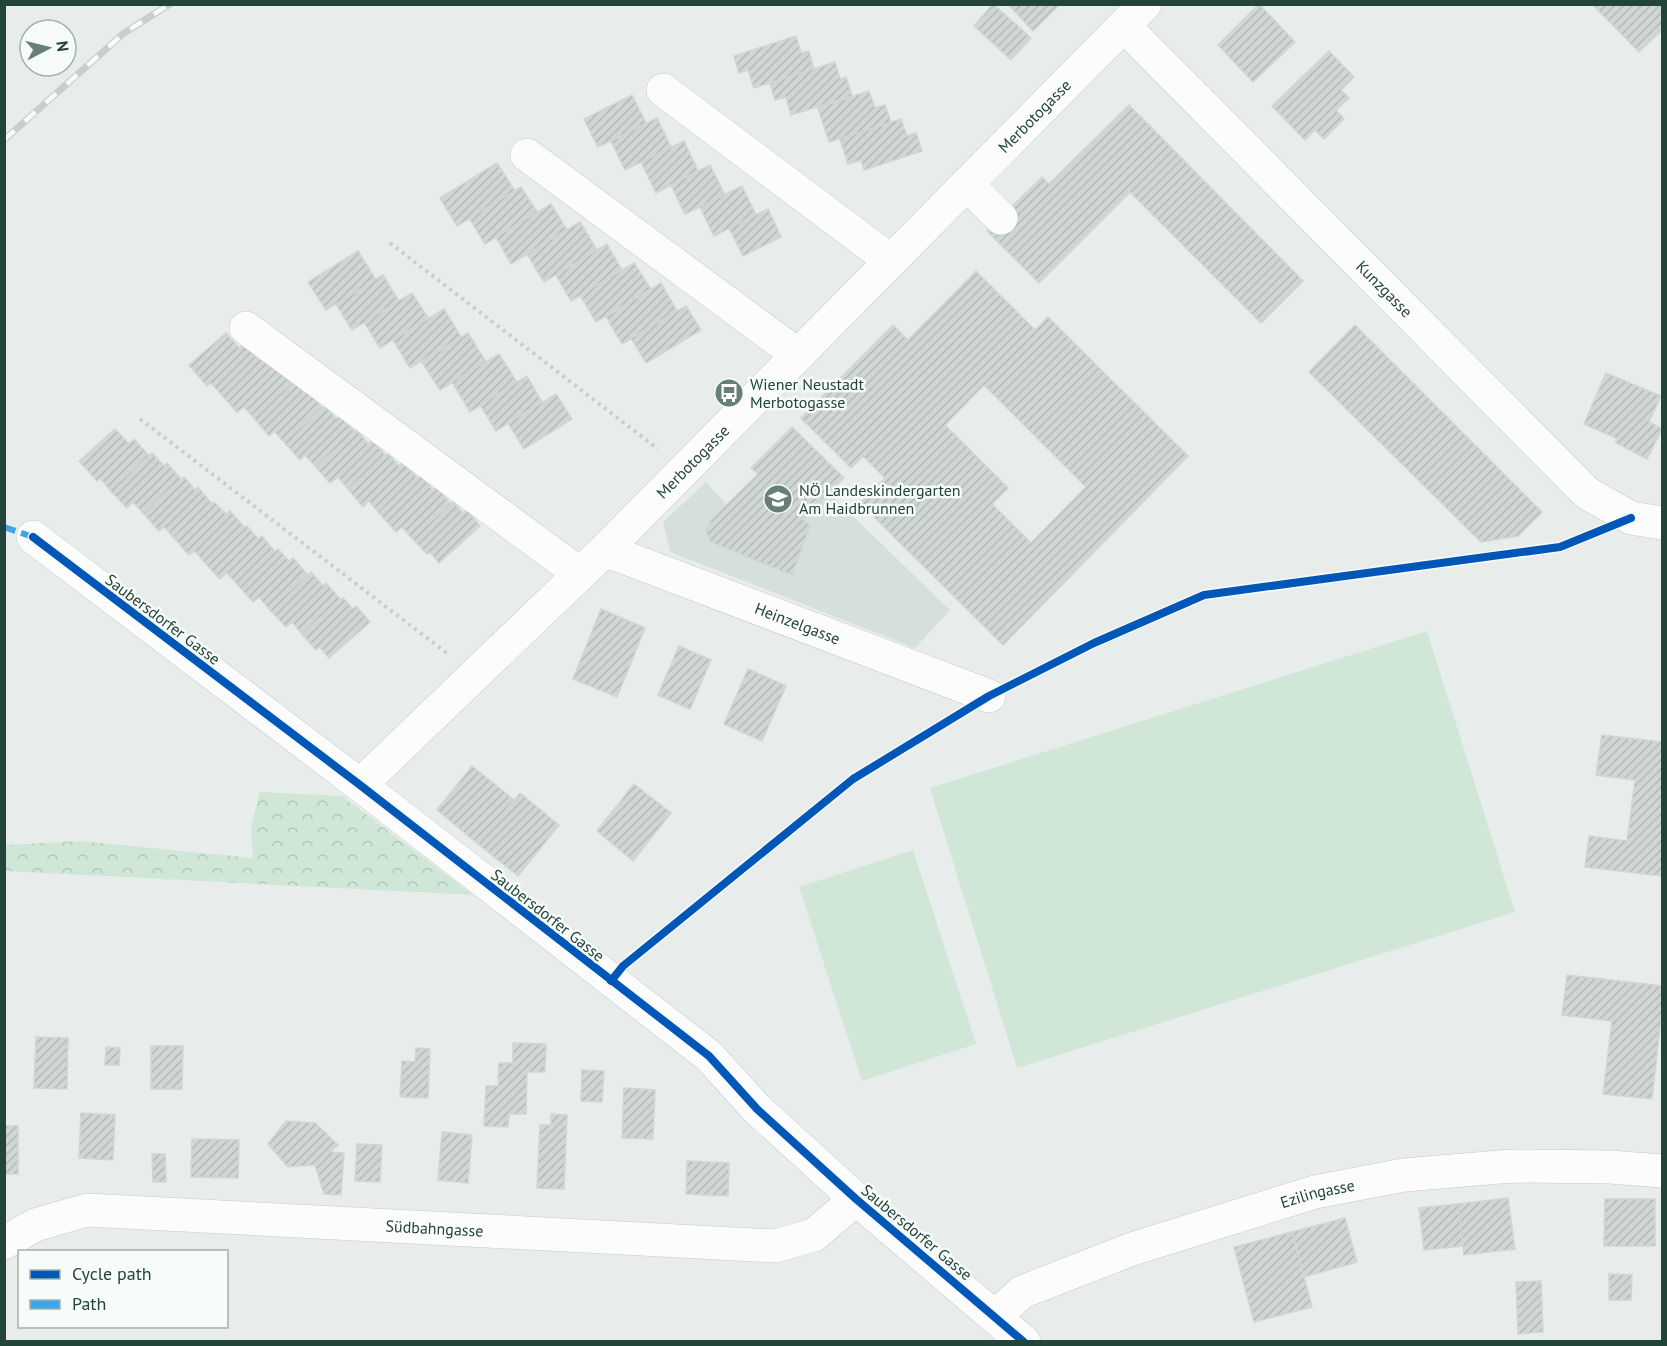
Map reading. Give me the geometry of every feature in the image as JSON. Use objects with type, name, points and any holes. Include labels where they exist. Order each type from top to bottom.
[{"type":"street","name":"Merbotogasse","points":[[360,785],[606,550],[1135,15]]},
{"type":"street","name":"Kunzgasse","points":[[1135,15],[1587,493],[1631,518],[1662,523]]},
{"type":"street","points":[[663,90],[891,261]]},
{"type":"street","points":[[527,155],[798,355]]},
{"type":"street","points":[[967,184],[1001,218]]},
{"type":"street","points":[[246,328],[580,574]]},
{"type":"street","name":"Saubersdorfer Gasse","points":[[33,537],[360,785],[709,1056],[757,1108],[856,1199],[1024,1341]]},
{"type":"street","name":"Heinzelgasse","points":[[606,550],[989,696]]},
{"type":"street","name":"Ezilingasse","points":[[995,1316],[1022,1293],[1132,1249],[1315,1192],[1404,1175],[1512,1166],[1610,1167],[1662,1171]]},
{"type":"street","name":"Südbahngasse","points":[[4,1243],[20,1225],[87,1210],[775,1246],[814,1234],[856,1199]]},
{"type":"path","points":[[390,243],[685,470]]},
{"type":"path","points":[[140,419],[475,674]]},
{"type":"shaded area","points":[[792,427],[844,478],[829,493],[950,610],[915,648],[670,552],[663,522],[706,482],[727,505],[757,474],[751,468]]},
{"type":"green space","points":[[1427,631],[1515,912],[1017,1068],[930,788]]},
{"type":"green space","points":[[260,792],[342,796],[473,895],[5,871],[5,845],[80,841],[253,858],[251,827]]},
{"type":"green space","points":[[913,850],[976,1044],[862,1081],[799,887]]},
{"type":"building","points":[[993,4],[1031,38],[1011,60],[974,26]]},
{"type":"building","points":[[1008,4],[1060,4],[1033,31]]},
{"type":"building","points":[[1259,4],[1295,42],[1253,82],[1218,45]]},
{"type":"building","points":[[1662,4],[1662,30],[1639,52],[1593,5]]},
{"type":"building","points":[[796,36],[801,53],[809,51],[814,69],[754,88],[748,70],[739,73],[734,56]]},
{"type":"building","points":[[1329,51],[1354,77],[1341,90],[1349,98],[1336,110],[1344,119],[1324,139],[1315,130],[1305,140],[1272,106]]},
{"type":"building","points":[[835,62],[840,79],[846,77],[852,96],[791,115],[786,97],[775,100],[770,83]]},
{"type":"building","points":[[869,91],[875,108],[885,105],[891,123],[829,142],[818,108]]},
{"type":"building","points":[[632,95],[646,123],[598,147],[584,119]]},
{"type":"building","points":[[1129,105],[1303,281],[1261,323],[1130,192],[1039,283],[987,231],[1042,177],[1049,184]]},
{"type":"building","points":[[657,118],[671,147],[625,170],[611,141]]},
{"type":"building","points":[[901,119],[907,136],[916,133],[922,151],[864,170],[861,160],[848,164],[840,139]]},
{"type":"building","points":[[684,141],[698,171],[656,193],[641,162]]},
{"type":"building","points":[[497,163],[515,191],[457,226],[440,198]]},
{"type":"building","points":[[710,165],[725,195],[685,214],[671,185]]},
{"type":"building","points":[[742,186],[756,215],[714,236],[700,207]]},
{"type":"building","points":[[521,187],[537,212],[485,244],[469,218]]},
{"type":"building","points":[[551,204],[567,230],[511,264],[496,237]]},
{"type":"building","points":[[768,209],[781,237],[743,256],[729,228]]},
{"type":"building","points":[[580,222],[597,250],[544,282],[527,254]]},
{"type":"building","points":[[607,244],[622,270],[571,301],[556,275]]},
{"type":"building","points":[[358,251],[376,280],[326,310],[308,282]]},
{"type":"building","points":[[634,263],[651,289],[596,322],[580,295]]},
{"type":"building","points":[[976,271],[1035,330],[1048,317],[1188,456],[1003,645],[860,503],[885,478],[863,456],[851,468],[801,418],[893,325],[908,340]],"holes":[[[984,385],[1086,487],[1031,543],[992,504],[1008,488],[945,425]]]},
{"type":"building","points":[[383,275],[399,301],[352,330],[336,304]]},
{"type":"building","points":[[661,283],[677,311],[622,344],[606,317]]},
{"type":"building","points":[[412,293],[428,318],[380,348],[364,322]]},
{"type":"building","points":[[686,306],[701,330],[646,363],[631,338]]},
{"type":"building","points":[[444,309],[461,337],[410,368],[393,340]]},
{"type":"building","points":[[1355,325],[1542,512],[1518,536],[1481,542],[1309,372]]},
{"type":"building","points":[[226,333],[239,348],[244,344],[259,360],[221,394],[211,383],[207,386],[189,365]]},
{"type":"building","points":[[468,333],[486,362],[440,390],[422,362]]},
{"type":"building","points":[[499,354],[517,382],[470,412],[452,382]]},
{"type":"building","points":[[262,357],[274,370],[277,367],[292,383],[253,417],[244,407],[237,412],[221,394]]},
{"type":"building","points":[[1606,373],[1661,396],[1649,422],[1662,429],[1647,459],[1615,442],[1618,439],[1584,424]]},
{"type":"building","points":[[527,376],[542,402],[496,431],[480,405]]},
{"type":"building","points":[[294,381],[305,394],[308,391],[322,408],[284,442],[274,431],[269,436],[253,417]]},
{"type":"building","points":[[556,394],[572,419],[524,449],[508,423]]},
{"type":"building","points":[[325,406],[336,419],[340,416],[355,432],[316,467],[305,455],[300,460],[284,442]]},
{"type":"building","name":"NÖ Landeskindergarten Am Haidbrunnen","points":[[792,427],[844,478],[803,519],[810,526],[792,575],[711,542],[706,532],[711,520],[758,474],[751,468]]},
{"type":"building","points":[[115,429],[129,444],[134,439],[149,456],[110,490],[100,478],[97,481],[79,461]]},
{"type":"building","points":[[357,430],[368,444],[372,440],[386,456],[348,489],[338,477],[330,483],[316,467]]},
{"type":"building","points":[[152,453],[164,466],[167,463],[181,479],[143,513],[133,502],[127,508],[110,490]]},
{"type":"building","points":[[388,454],[399,466],[403,462],[418,479],[379,513],[369,501],[363,507],[348,489]]},
{"type":"building","points":[[421,476],[433,490],[436,487],[451,504],[412,538],[402,527],[396,532],[379,513]]},
{"type":"building","points":[[184,477],[195,490],[198,487],[212,504],[174,538],[164,527],[159,531],[143,513]]},
{"type":"building","points":[[214,502],[226,514],[230,511],[245,528],[205,563],[195,551],[189,555],[174,538]]},
{"type":"building","points":[[453,502],[463,513],[467,510],[480,526],[439,563],[430,552],[427,554],[412,538]]},
{"type":"building","points":[[247,526],[258,539],[262,536],[275,552],[238,585],[227,573],[220,579],[205,563]]},
{"type":"building","points":[[278,549],[289,561],[293,558],[307,574],[269,609],[259,597],[253,602],[238,585]]},
{"type":"building","points":[[311,572],[323,586],[326,583],[340,599],[302,634],[292,622],[286,627],[269,609]]},
{"type":"building","points":[[343,598],[353,609],[356,606],[370,622],[329,658],[320,647],[316,650],[302,634]]},
{"type":"building","points":[[601,609],[645,628],[617,697],[573,679]]},
{"type":"building","points":[[679,646],[711,660],[690,709],[658,695]]},
{"type":"building","points":[[748,669],[786,686],[762,741],[724,724]]},
{"type":"building","points":[[1602,735],[1662,742],[1662,876],[1585,867],[1589,836],[1627,841],[1635,780],[1596,775]]},
{"type":"building","points":[[472,766],[514,800],[478,844],[437,810]]},
{"type":"building","points":[[634,784],[671,813],[633,861],[597,831]]},
{"type":"building","points":[[520,793],[559,825],[518,876],[478,844]]},
{"type":"building","points":[[1567,975],[1662,986],[1662,1009],[1652,1099],[1603,1094],[1612,1021],[1562,1015]]},
{"type":"building","points":[[36,1037],[68,1038],[67,1089],[34,1088]]},
{"type":"building","points":[[513,1043],[546,1044],[545,1072],[527,1072],[526,1114],[509,1114],[508,1127],[484,1126],[486,1086],[498,1086],[499,1063],[513,1063]]},
{"type":"building","points":[[151,1046],[183,1046],[182,1089],[151,1089]]},
{"type":"building","points":[[106,1047],[120,1048],[119,1065],[105,1065]]},
{"type":"building","points":[[416,1048],[430,1049],[428,1098],[400,1097],[402,1061],[415,1062]]},
{"type":"building","points":[[582,1070],[604,1071],[602,1102],[581,1101]]},
{"type":"building","points":[[624,1088],[655,1090],[653,1139],[622,1138]]},
{"type":"building","points":[[81,1113],[115,1115],[113,1160],[79,1158]]},
{"type":"building","points":[[551,1114],[567,1115],[564,1189],[537,1188],[540,1125],[551,1125]]},
{"type":"building","points":[[286,1121],[315,1123],[338,1145],[315,1165],[288,1167],[268,1144]]},
{"type":"building","points":[[4,1126],[18,1126],[18,1174],[4,1174]]},
{"type":"building","points":[[442,1132],[472,1135],[468,1183],[438,1180]]},
{"type":"building","points":[[192,1139],[239,1140],[238,1178],[191,1177]]},
{"type":"building","points":[[357,1144],[382,1145],[380,1182],[355,1181]]},
{"type":"building","points":[[329,1152],[344,1153],[341,1195],[324,1194],[315,1165]]},
{"type":"building","points":[[152,1154],[165,1154],[166,1182],[153,1182]]},
{"type":"building","points":[[687,1161],[729,1163],[728,1196],[686,1194]]},
{"type":"building","points":[[1508,1198],[1515,1249],[1464,1255],[1458,1204]]},
{"type":"building","points":[[1605,1199],[1655,1199],[1655,1246],[1604,1246]]},
{"type":"building","points":[[1458,1204],[1463,1246],[1424,1250],[1419,1208]]},
{"type":"building","points":[[1345,1218],[1357,1262],[1304,1277],[1292,1232]]},
{"type":"building","points":[[1292,1232],[1312,1307],[1254,1322],[1234,1247]]},
{"type":"building","points":[[1609,1274],[1632,1275],[1631,1300],[1609,1300]]},
{"type":"building","points":[[1541,1281],[1543,1332],[1518,1334],[1516,1282]]},
{"type":"railway","points":[[4,140],[124,33],[170,4]]},
{"type":"marked path","points":[[4,527],[33,537]]},
{"type":"cycle path","points":[[611,981],[623,966],[853,779],[989,696],[1094,643],[1204,595],[1560,547],[1631,518]]},
{"type":"cycle path","points":[[33,537],[360,785],[709,1056],[757,1109],[856,1199],[1024,1342]]},
{"type":"place","name":"Wiener Neustadt Merbotogasse","points":[[729,393]]},
{"type":"place","name":"NÖ Landeskindergarten Am Haidbrunnen","points":[[778,499]]}]
